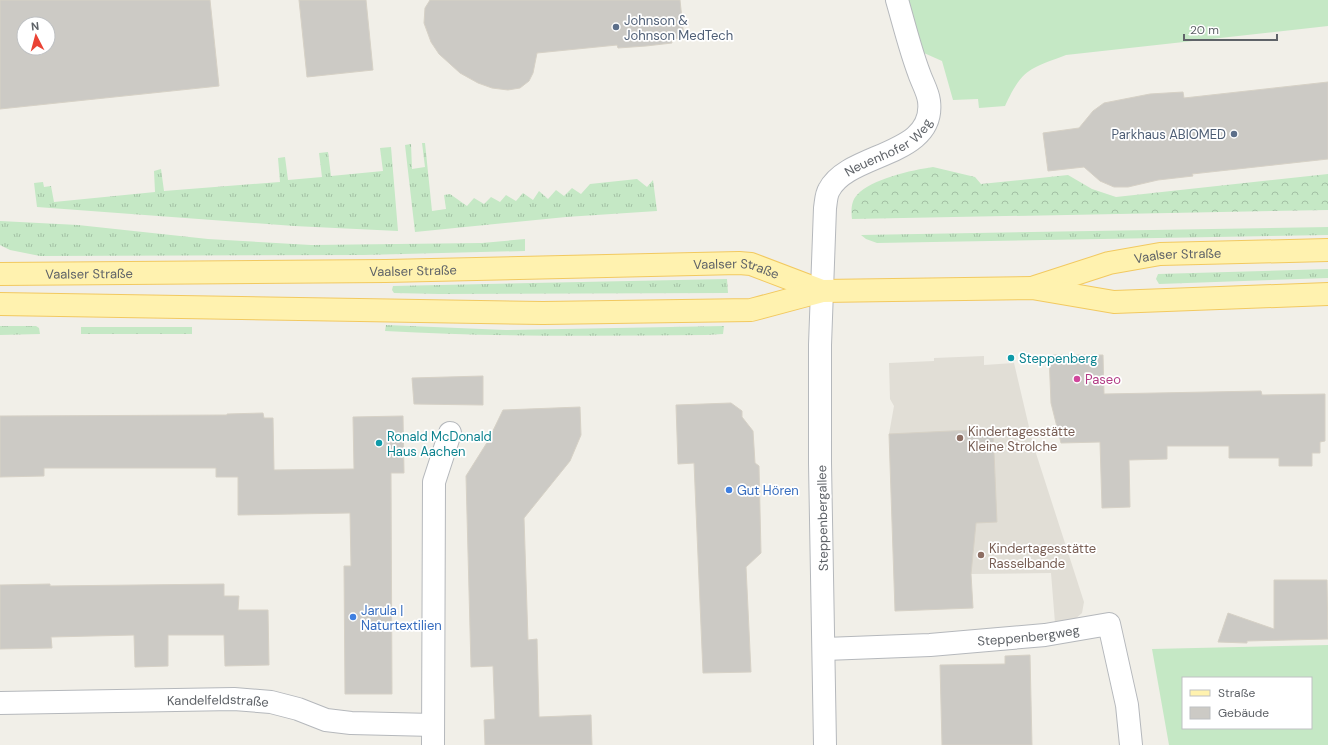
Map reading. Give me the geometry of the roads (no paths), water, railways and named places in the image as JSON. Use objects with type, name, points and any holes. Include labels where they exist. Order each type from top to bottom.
[{"type":"main road","name":"Vaalser Straße","points":[[1032,288],[1109,263],[1160,254],[1328,250]]},
{"type":"main road","name":"Vaalser Straße","points":[[0,274],[394,271],[739,263],[750,264],[822,290]]},
{"type":"main road","name":"Vaalser Straße","points":[[0,304],[543,312],[751,310],[822,290],[1032,288],[1114,302],[1328,294]]},
{"type":"street","name":"Neuenhofer Weg","points":[[822,290],[823,230],[828,190],[837,180],[857,166],[910,141],[922,129],[928,117],[929,100],[910,45],[897,0]]},
{"type":"street","name":"Steppenbergallee","points":[[822,290],[820,463],[825,649],[825,745]]},
{"type":"street","name":"Kandelfeldstraße","points":[[0,703],[234,699],[271,702],[298,709],[326,720],[433,735],[434,482],[450,433]]},
{"type":"street","name":"Steppenbergweg","points":[[825,649],[930,645],[1045,635],[1109,624],[1127,705],[1131,745]]},
{"type":"place","name":"Johnson & Johnson MedTech","points":[[616,27]]},
{"type":"place","name":"Parkhaus ABIOMED","points":[[1234,134]]},
{"type":"place","name":"Steppenberg","points":[[1011,358]]},
{"type":"place","name":"Paseo","points":[[1077,379]]},
{"type":"place","name":"Kindertagesstätte Kleine Strolche","points":[[960,438]]},
{"type":"place","name":"Ronald McDonald Haus Aachen","points":[[379,443]]},
{"type":"place","name":"Gut Hören","points":[[729,490]]},
{"type":"place","name":"Kindertagesstätte Rasselbande","points":[[981,555]]},
{"type":"place","name":"Jarula | Naturtextilien","points":[[353,617]]}]
